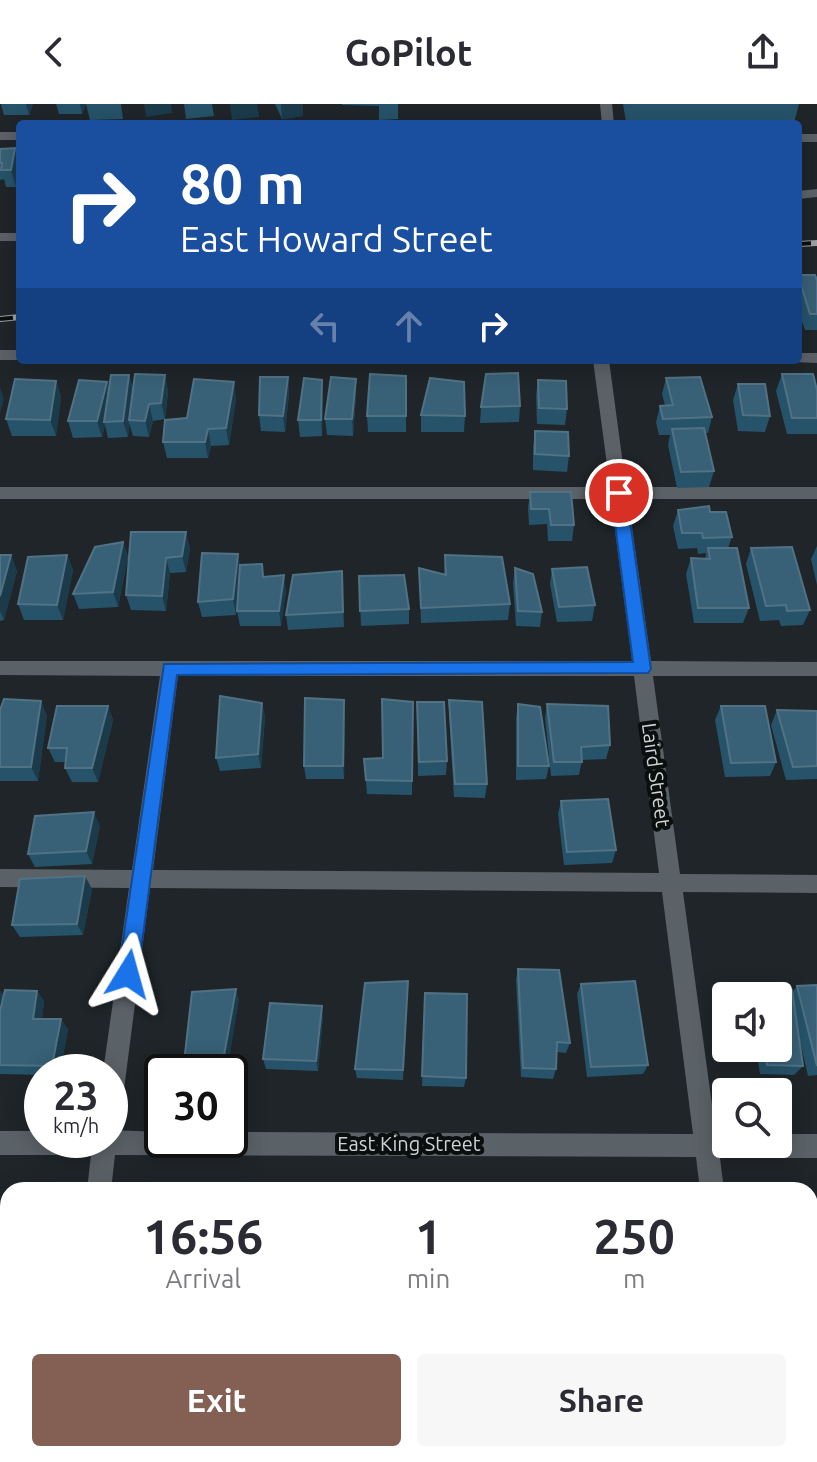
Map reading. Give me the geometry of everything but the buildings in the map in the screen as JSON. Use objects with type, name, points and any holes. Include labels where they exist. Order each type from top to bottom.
[{"type":"street","name":"Laird Street","points":[[602,364],[711,1182]]},
{"type":"street","points":[[0,493],[817,493]]},
{"type":"street","points":[[0,668],[817,669]]},
{"type":"street","points":[[117,1054],[170,668]]},
{"type":"street","points":[[0,878],[817,884]]},
{"type":"street","name":"East King Street","points":[[128,1142],[817,1146]]},
{"type":"street","name":"East King Street","points":[[0,1143],[24,1143]]},
{"type":"street","points":[[100,1182],[103,1158]]},
{"type":"railway","points":[[802,244],[817,243]]},
{"type":"railway","points":[[0,319],[16,317]]},
{"type":"route","points":[[128,974],[170,668],[642,669],[619,493]]}]
